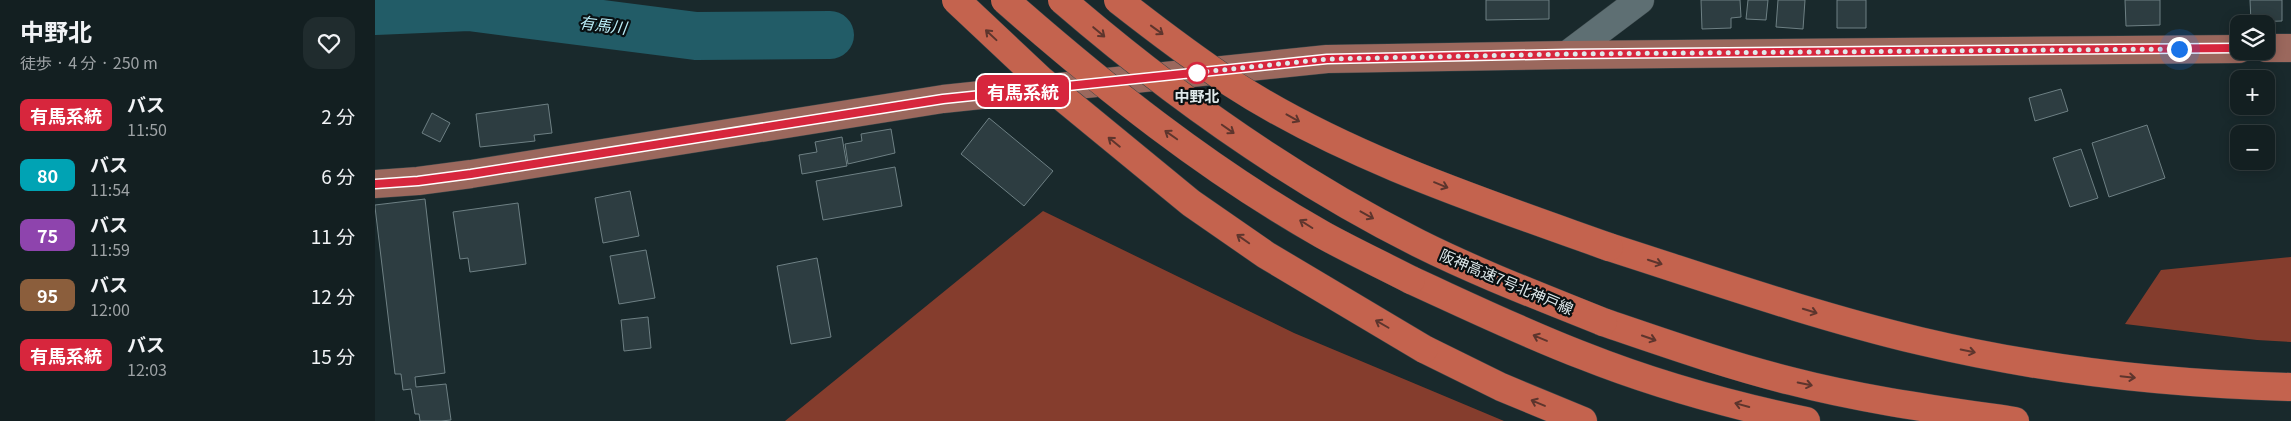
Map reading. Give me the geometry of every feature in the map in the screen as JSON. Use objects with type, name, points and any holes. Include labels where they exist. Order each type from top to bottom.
[{"type":"highway","points":[[956,0],[1039,79],[1191,203],[1266,255],[1424,349],[1501,387],[1583,421]]},
{"type":"highway","points":[[1005,0],[1079,65],[1161,128],[1245,186],[1323,234],[1411,280],[1497,320],[1585,357],[1685,389],[1806,421]]},
{"type":"highway","name":"阪神高速7号北神戸線","points":[[1062,0],[1179,95],[1259,151],[1335,198],[1419,243],[1504,282],[1603,322],[1694,353],[1791,382],[1904,405],[2015,421]]},
{"type":"highway","points":[[1118,0],[1232,84],[1309,127],[1409,172],[1490,205],[1609,247],[1845,322],[2013,361],[2163,381],[2291,387]]},
{"type":"main road","points":[[375,184],[471,174],[953,98],[1327,59],[1567,54],[2230,48]]},
{"type":"main road","points":[[2275,48],[2291,48]]},
{"type":"street","points":[[1567,54],[1640,0]]},
{"type":"shaded area","points":[[1043,211],[1294,333],[1504,421],[785,421]]},
{"type":"shaded area","points":[[2291,257],[2291,342],[2257,340],[2125,324],[2161,270]]},
{"type":"building","points":[[1486,0],[1549,0],[1549,19],[1486,20]]},
{"type":"building","points":[[1701,0],[1740,0],[1741,17],[1731,18],[1731,28],[1702,29]]},
{"type":"building","points":[[1748,0],[1768,0],[1766,20],[1746,19]]},
{"type":"building","points":[[1778,0],[1805,0],[1803,29],[1776,27]]},
{"type":"building","points":[[1837,0],[1866,0],[1866,28],[1837,28]]},
{"type":"building","points":[[2125,0],[2160,0],[2160,25],[2126,26]]},
{"type":"building","points":[[2250,0],[2282,0],[2282,21],[2275,21],[2275,15],[2251,15]]},
{"type":"building","points":[[2061,89],[2068,111],[2035,121],[2029,98]]},
{"type":"building","points":[[548,104],[552,133],[534,135],[535,141],[480,147],[476,114]]},
{"type":"building","points":[[432,113],[450,123],[440,142],[422,133]]},
{"type":"building","points":[[989,118],[1053,171],[1024,206],[961,154]]},
{"type":"building","points":[[2147,125],[2165,178],[2109,197],[2092,143]]},
{"type":"building","points":[[891,129],[895,153],[848,164],[845,144],[862,141],[861,134]]},
{"type":"building","points":[[842,137],[847,166],[802,174],[799,155],[817,152],[815,142]]},
{"type":"building","points":[[2081,149],[2098,198],[2070,207],[2053,158]]},
{"type":"building","points":[[895,167],[902,206],[823,220],[816,181]]},
{"type":"building","points":[[630,191],[639,236],[603,243],[595,198]]},
{"type":"building","points":[[425,199],[445,373],[415,377],[416,387],[446,384],[451,420],[441,421],[420,421],[419,414],[415,414],[411,389],[403,390],[401,374],[395,374],[375,207],[375,205]]},
{"type":"building","points":[[518,203],[526,264],[470,272],[468,258],[460,259],[453,212]]},
{"type":"building","points":[[646,250],[655,298],[619,304],[610,256]]},
{"type":"building","points":[[817,258],[831,337],[791,344],[777,266]]},
{"type":"building","points":[[648,317],[651,348],[624,351],[621,320]]},
{"type":"waterway","name":"有馬川","points":[[375,11],[469,7],[696,36],[830,35]]},
{"type":"bus line","name":"有馬系統","points":[[375,184],[471,174],[658,146],[943,99],[1327,59],[1567,54],[2230,48]]},
{"type":"place","name":"中野北","points":[[1197,73]]},
{"type":"route","points":[[1197,73],[1193,73],[1327,59],[1567,54],[2179,49]]}]
